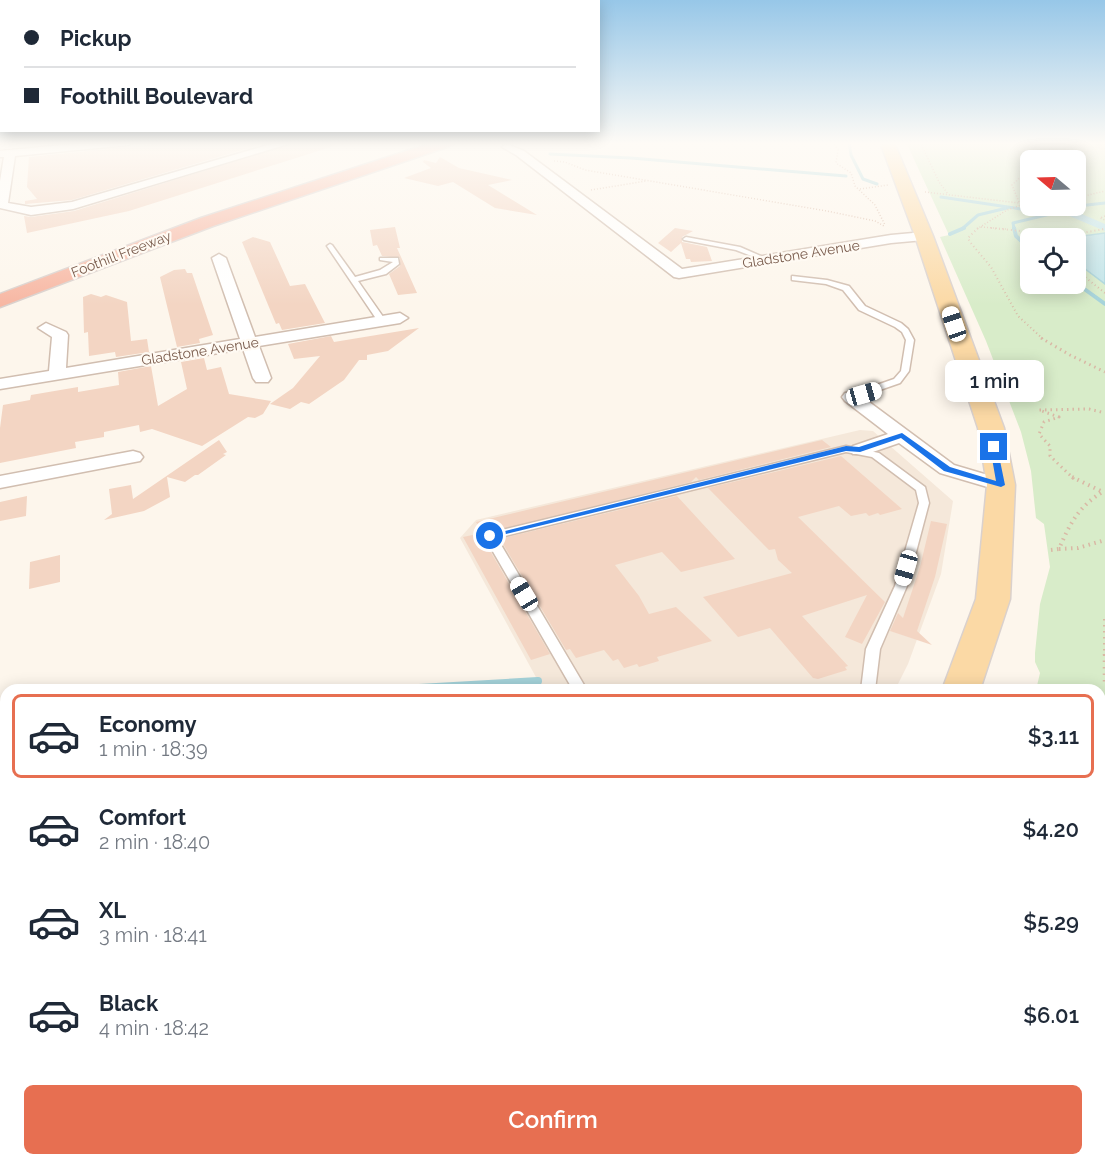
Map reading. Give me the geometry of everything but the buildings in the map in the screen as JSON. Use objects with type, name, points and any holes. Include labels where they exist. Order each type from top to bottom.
[{"type":"highway","name":"Foothill Freeway","points":[[123,236],[245,196]]},
{"type":"highway","name":"Foothill Freeway","points":[[0,301],[188,229],[286,196]]},
{"type":"main road","points":[[908,196],[991,428],[1001,485],[993,599],[963,684]]},
{"type":"street","points":[[2,196],[2,204],[9,208],[31,211],[74,205],[104,196]]},
{"type":"street","name":"Gladstone Avenue","points":[[578,196],[679,274],[891,239],[924,236]]},
{"type":"street","points":[[10,222],[31,211]]},
{"type":"street","points":[[219,258],[262,378]]},
{"type":"street","name":"Gladstone Avenue","points":[[0,384],[400,318]]},
{"type":"street","points":[[46,328],[60,335],[57,375]]},
{"type":"street","points":[[850,397],[947,469],[1001,485]]},
{"type":"street","points":[[860,450],[902,435]]},
{"type":"street","points":[[0,482],[134,457]]},
{"type":"lane","points":[[686,238],[738,248],[767,260]]},
{"type":"lane","points":[[330,246],[382,321]]},
{"type":"lane","points":[[353,280],[383,272],[397,262],[396,259],[382,259]]},
{"type":"lane","points":[[795,278],[827,282],[846,288],[862,308],[898,325],[910,340],[905,371],[897,381],[850,397]]},
{"type":"lane","points":[[576,684],[490,536],[846,449],[875,454],[921,489],[924,503],[901,586],[873,649],[869,684]]},
{"type":"path","points":[[744,196],[848,215],[875,221],[887,228],[875,205],[867,196]]},
{"type":"path","points":[[960,196],[1019,203]]},
{"type":"path","points":[[1016,196],[1019,203]]},
{"type":"path","points":[[1019,203],[980,227],[968,238],[990,266],[1018,316],[1031,329],[1053,345],[1105,372]]},
{"type":"path","points":[[980,227],[1020,231]]},
{"type":"path","points":[[1086,231],[1105,228]]},
{"type":"path","points":[[1086,278],[1105,293]]},
{"type":"path","points":[[1104,491],[1076,481],[1050,456],[1050,446],[1039,434],[1044,422],[1059,417],[1039,411],[1089,409],[1105,413]]},
{"type":"path","points":[[1059,549],[1068,527],[1087,501],[1104,491]]},
{"type":"path","points":[[1051,550],[1078,548],[1105,540]]},
{"type":"path","points":[[1105,619],[1105,684]]},
{"type":"shaded area","points":[[860,430],[873,431],[953,501],[941,574],[908,664],[898,684],[540,684],[460,538],[476,520]]},
{"type":"green space","points":[[931,196],[1020,196],[1020,216],[1086,216],[1086,196],[1105,196],[1105,684],[1037,684],[1040,673],[1035,662],[1035,653],[1040,604],[1050,567],[1044,524],[1036,518],[1031,471],[1021,432],[986,341],[940,237],[949,235]]},
{"type":"water","points":[[1105,233],[1105,284],[1086,270],[1086,236]]},
{"type":"waterway","points":[[941,197],[1020,209]]},
{"type":"waterway","points":[[1086,205],[1105,203]]},
{"type":"waterway","points":[[962,229],[978,215],[1007,208]]},
{"type":"waterway","points":[[1014,229],[1013,223],[1042,216]]},
{"type":"waterway","points":[[1077,216],[1105,228]]},
{"type":"waterway","points":[[1014,228],[1016,236],[1020,240]]},
{"type":"waterway","points":[[950,234],[962,229]]},
{"type":"waterway","points":[[1086,290],[1105,304]]},
{"type":"waterway","points":[[487,684],[538,681]]},
{"type":"route","points":[[490,536],[846,449],[860,450],[902,435],[947,469],[1001,485],[994,447]]}]
